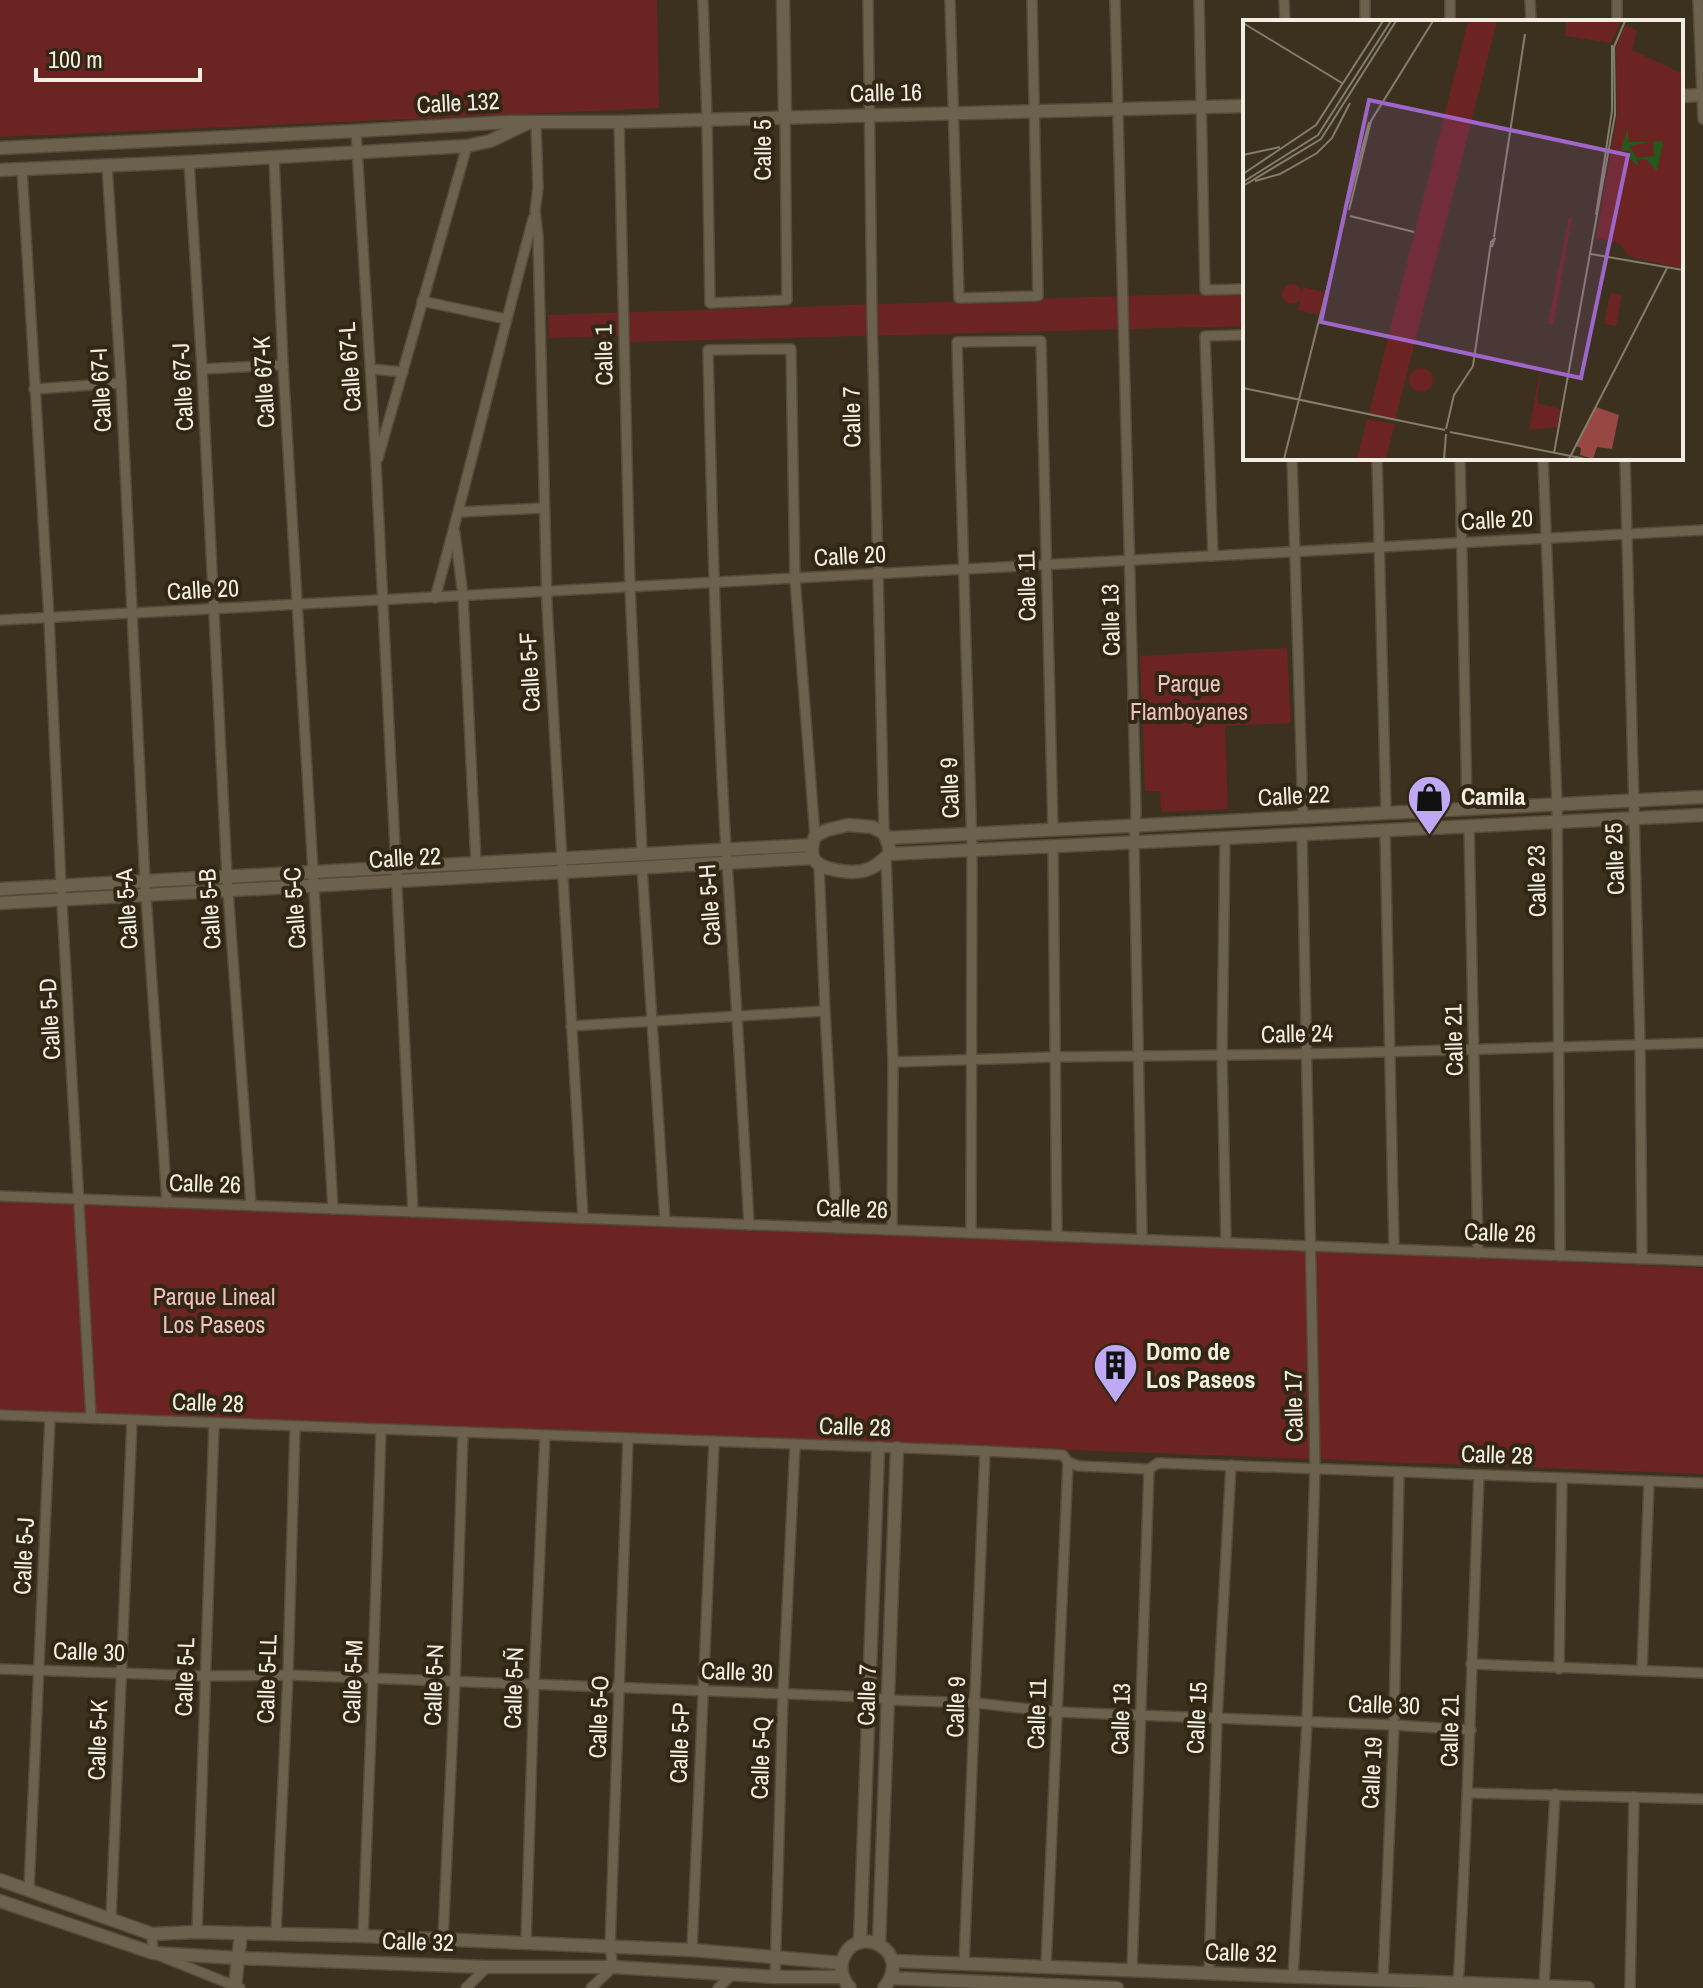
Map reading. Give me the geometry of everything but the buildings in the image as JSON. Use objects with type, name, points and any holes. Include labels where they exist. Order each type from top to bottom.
[{"type":"street","points":[[703,0],[707,120]]},
{"type":"street","name":"Calle 5","points":[[707,120],[710,303],[787,300],[783,0]]},
{"type":"street","name":"Calle 7","points":[[868,0],[886,835]]},
{"type":"street","points":[[950,0],[959,298],[1038,296],[1032,0]]},
{"type":"street","name":"Calle 13","points":[[1115,0],[1136,812],[1133,826],[1142,1240]]},
{"type":"street","points":[[1199,0],[1205,290],[1243,289]]},
{"type":"street","points":[[1284,0],[1285,20]]},
{"type":"street","points":[[1530,0],[1531,20]]},
{"type":"street","points":[[1698,0],[1703,119]]},
{"type":"street","points":[[1683,96],[1703,95]]},
{"type":"street","name":"Calle 16","points":[[533,123],[1243,106]]},
{"type":"street","name":"Calle 1","points":[[619,122],[630,587],[642,861],[665,1221]]},
{"type":"street","name":"Calle 132","points":[[0,148],[533,123]]},
{"type":"street","name":"Calle 132","points":[[0,170],[467,146],[490,141],[533,123]]},
{"type":"street","name":"Calle 5-F","points":[[533,123],[538,188],[535,211],[546,592],[583,1218]]},
{"type":"street","name":"Calle 67-L","points":[[356,131],[383,600]]},
{"type":"street","points":[[376,464],[467,146]]},
{"type":"street","name":"Calle 67-K","points":[[274,157],[297,605]]},
{"type":"street","name":"Calle 67-J","points":[[189,162],[215,609]]},
{"type":"street","name":"Calle 67-I","points":[[107,165],[132,614]]},
{"type":"street","name":"Calle 5-D","points":[[22,169],[91,1418]]},
{"type":"street","points":[[435,598],[535,211]]},
{"type":"street","points":[[422,301],[506,319]]},
{"type":"street","points":[[1213,556],[1205,336],[1243,335]]},
{"type":"street","name":"Calle 9","points":[[971,1233],[972,849],[957,342],[1041,341]]},
{"type":"street","name":"Calle 11","points":[[1041,341],[1053,830]]},
{"type":"street","name":"Calle 5-H","points":[[749,1225],[714,583],[708,350],[791,349],[795,579]]},
{"type":"street","points":[[202,369],[283,365]]},
{"type":"street","points":[[371,369],[403,372]]},
{"type":"street","points":[[34,389],[121,383]]},
{"type":"street","points":[[1292,460],[1303,817]]},
{"type":"street","points":[[1377,460],[1386,813]]},
{"type":"street","points":[[1460,460],[1467,809]]},
{"type":"street","name":"Calle 23","points":[[1543,460],[1557,804],[1560,1256]]},
{"type":"street","name":"Calle 25","points":[[1625,460],[1640,1046],[1642,1259]]},
{"type":"street","points":[[459,512],[544,508]]},
{"type":"street","points":[[454,530],[463,596],[476,863]]},
{"type":"street","name":"Calle 20","points":[[0,620],[1703,530]]},
{"type":"street","points":[[795,579],[837,1228]]},
{"type":"street","points":[[383,600],[413,1212]]},
{"type":"street","name":"Calle 5-C","points":[[297,605],[333,1209]]},
{"type":"street","name":"Calle 5-B","points":[[215,609],[228,883],[251,1205]]},
{"type":"street","name":"Calle 5-A","points":[[132,614],[167,1202]]},
{"type":"street","name":"Calle 22","points":[[886,835],[971,834],[1703,797]]},
{"type":"street","name":"Calle 22","points":[[888,855],[1703,815]]},
{"type":"street","points":[[815,851],[827,830],[848,825],[872,827],[886,835],[893,1062],[892,1230]]},
{"type":"street","name":"Calle 21","points":[[1469,826],[1478,1253]]},
{"type":"street","points":[[1385,830],[1394,1249]]},
{"type":"street","name":"Calle 17","points":[[1293,1977],[1307,1722],[1315,1468],[1302,834]]},
{"type":"street","points":[[1225,838],[1222,1055],[1226,1243]]},
{"type":"street","points":[[1053,845],[1057,1236]]},
{"type":"street","points":[[815,851],[842,872],[868,870],[888,855]]},
{"type":"street","name":"Calle 22","points":[[0,903],[63,899],[146,888],[815,851]]},
{"type":"street","name":"Calle 22","points":[[396,874],[476,863],[562,865]]},
{"type":"street","name":"Calle 22","points":[[0,889],[61,886],[146,888]]},
{"type":"street","points":[[571,1026],[825,1011]]},
{"type":"street","name":"Calle 24","points":[[893,1062],[1703,1043]]},
{"type":"street","name":"Calle 26","points":[[0,1196],[1703,1261]]},
{"type":"street","name":"Calle 28","points":[[0,1415],[985,1451],[1063,1455],[1068,1462],[1079,1466],[1149,1469],[1158,1463],[1703,1483]]},
{"type":"street","name":"Calle 5-J","points":[[29,1889],[50,1417]]},
{"type":"street","name":"Calle 5-K","points":[[111,1918],[132,1420]]},
{"type":"street","name":"Calle 5-L","points":[[197,1932],[214,1423]]},
{"type":"street","name":"Calle 5-LL","points":[[276,1933],[295,1426]]},
{"type":"street","name":"Calle 5-M","points":[[363,1936],[381,1429]]},
{"type":"street","name":"Calle 5-N","points":[[443,1939],[463,1432]]},
{"type":"street","name":"Calle 5-Ñ","points":[[526,1943],[545,1435]]},
{"type":"street","name":"Calle 5-O","points":[[613,1967],[610,1947],[628,1438]]},
{"type":"street","name":"Calle 5-P","points":[[692,1950],[714,1441]]},
{"type":"street","name":"Calle 5-Q","points":[[775,1977],[783,1694],[795,1444]]},
{"type":"street","name":"Calle 7","points":[[860,1942],[878,1448]]},
{"type":"street","name":"Calle 7","points":[[879,1944],[897,1448]]},
{"type":"street","name":"Calle 9","points":[[964,1964],[985,1451]]},
{"type":"street","name":"Calle 11","points":[[1046,1967],[1068,1462]]},
{"type":"street","name":"Calle 15","points":[[1209,1973],[1217,1719],[1231,1465]]},
{"type":"street","name":"Calle 13","points":[[1132,1970],[1149,1469]]},
{"type":"street","name":"Calle 19","points":[[1383,1980],[1394,1725],[1399,1472]]},
{"type":"street","name":"Calle 21","points":[[1458,1986],[1471,1730],[1479,1475]]},
{"type":"street","points":[[1559,1669],[1562,1478]]},
{"type":"street","points":[[1642,1670],[1649,1481]]},
{"type":"street","points":[[1471,1664],[1703,1673]]},
{"type":"street","name":"Calle 30","points":[[0,1669],[205,1676],[288,1675],[870,1697],[976,1703],[1057,1712],[1471,1730]]},
{"type":"street","points":[[1468,1793],[1703,1799]]},
{"type":"street","points":[[1544,1986],[1555,1794]]},
{"type":"street","points":[[1630,1988],[1634,1797]]},
{"type":"street","name":"Calle 32","points":[[0,1880],[152,1934],[276,1933],[443,1939],[692,1950],[841,1963]]},
{"type":"street","name":"Calle 32","points":[[0,1901],[153,1953],[487,1967],[613,1967],[843,1983]]},
{"type":"street","points":[[152,1934],[153,1953],[238,1987],[241,1933]]},
{"type":"street","points":[[843,1983],[841,1963],[848,1950],[860,1942],[873,1942],[886,1949],[893,1961],[894,1970],[888,1983],[1117,1988]]},
{"type":"street","name":"Calle 32","points":[[893,1961],[1383,1980],[1458,1986],[1588,1988]]},
{"type":"street","points":[[466,1988],[487,1967]]},
{"type":"street","points":[[591,1988],[613,1967]]},
{"type":"street","points":[[1104,1970],[1104,1988]]},
{"type":"street","points":[[718,1988],[732,1975]]},
{"type":"green space","points":[[0,0],[657,0],[659,108],[0,137]]},
{"type":"green space","points":[[1243,292],[1243,326],[632,342],[618,336],[549,338],[548,315]]},
{"type":"green space","name":"Parque Flamboyanes","points":[[1287,648],[1291,723],[1225,726],[1228,809],[1161,812],[1160,791],[1145,791],[1140,656]]},
{"type":"green space","name":"Parque Lineal Los Paseos","points":[[0,1201],[185,1203],[837,1228],[1703,1268],[1703,1474],[0,1409]]},
{"type":"place","name":"Camila","points":[[1430,836]]},
{"type":"place","name":"Domo de Los Paseos","points":[[1115,1405]]}]
